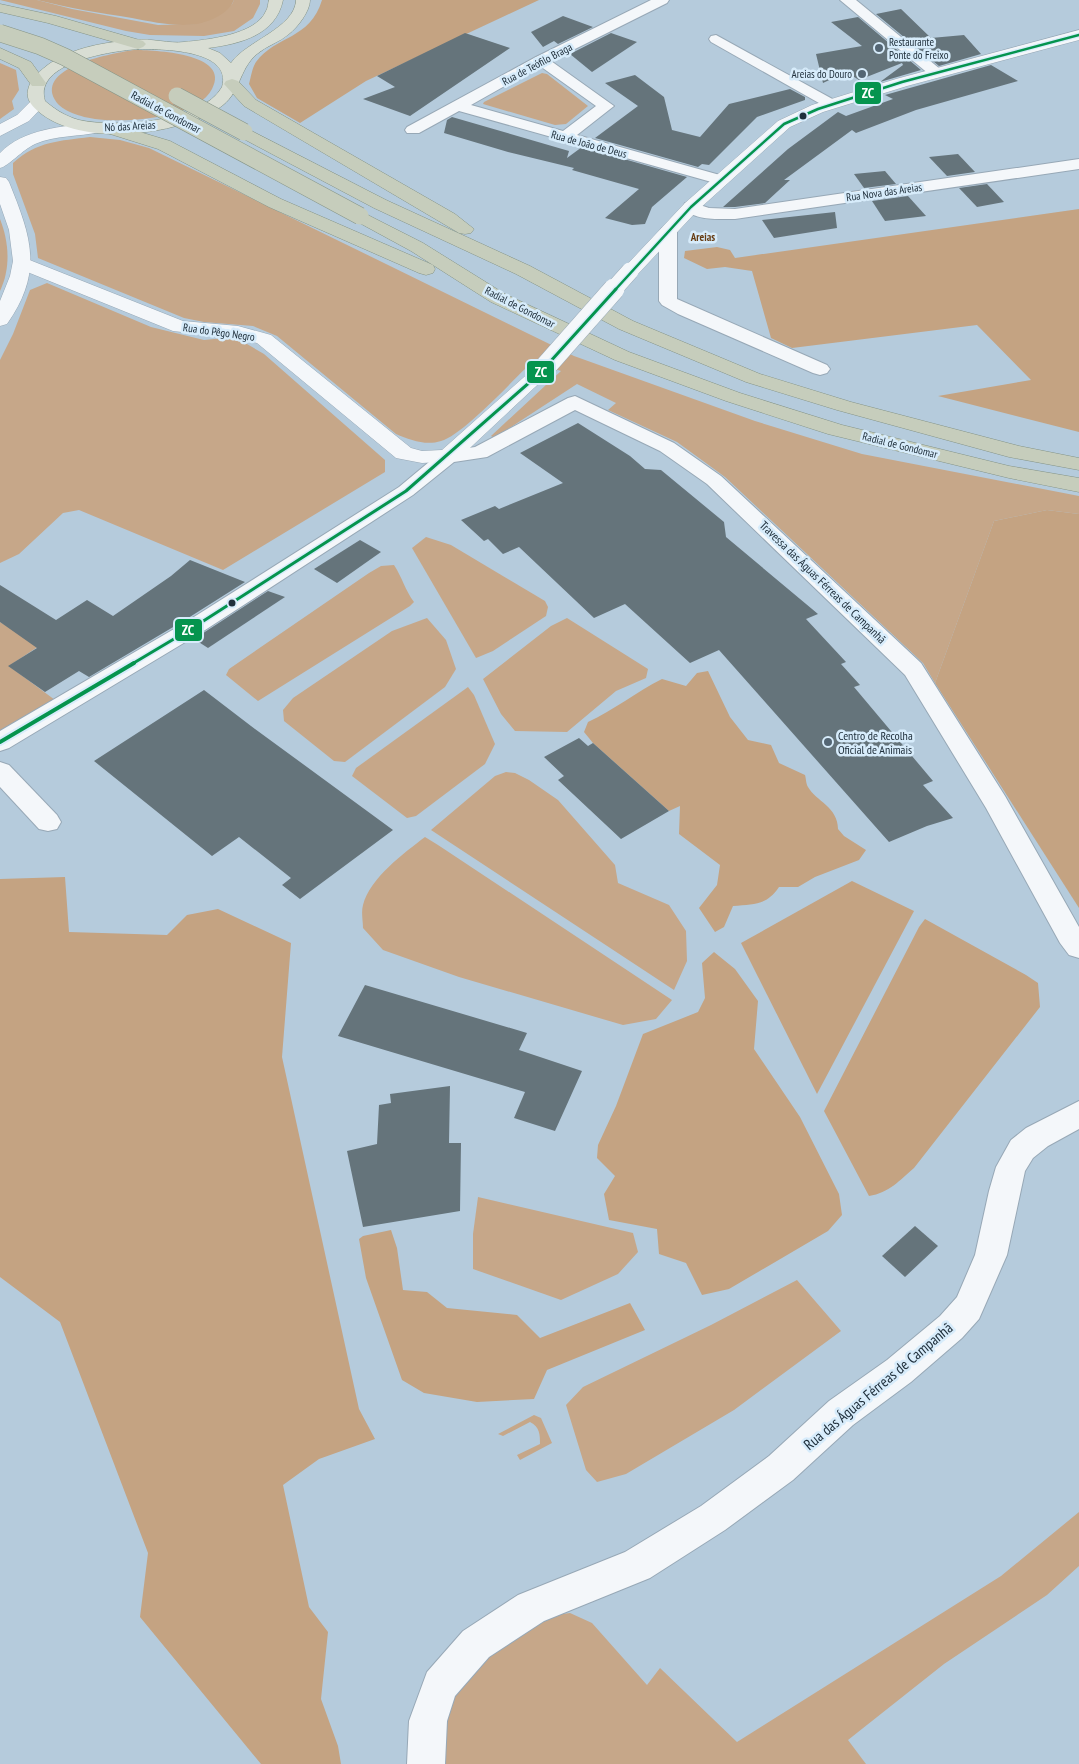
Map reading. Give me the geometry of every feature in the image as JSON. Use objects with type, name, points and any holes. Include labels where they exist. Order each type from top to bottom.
[{"type":"highway","points":[[0,8],[51,19],[138,44]]},
{"type":"highway","points":[[0,20],[65,40],[112,62]]},
{"type":"highway","name":"Radial de Gondomar","points":[[0,33],[32,43],[66,58],[417,246],[498,298],[622,356],[742,400],[835,430],[1009,472],[1079,485]]},
{"type":"highway","points":[[0,53],[25,65],[38,83]]},
{"type":"highway","points":[[232,80],[250,103],[449,218],[523,270]]},
{"type":"highway","name":"Radial de Gondomar","points":[[165,90],[380,204],[523,270],[626,325],[753,378],[844,406],[1008,450],[1079,464]]},
{"type":"highway","points":[[113,129],[164,145],[276,203],[400,259],[498,298]]},
{"type":"main road","points":[[38,103],[35,90],[47,72],[58,64],[81,54],[108,47],[138,44],[177,45],[224,41],[246,34],[260,26],[270,16],[276,6],[276,0]]},
{"type":"main road","name":"Nó das Areias","points":[[38,103],[50,114],[72,123],[94,128],[113,129],[162,124],[191,116],[213,105],[228,92],[240,62],[252,50],[284,31],[303,7],[303,0]]},
{"type":"main road","points":[[177,45],[214,56],[227,66],[232,80]]},
{"type":"street","name":"Rua de Teófilo Braga","points":[[413,130],[541,60],[662,0]]},
{"type":"street","points":[[847,0],[935,72]]},
{"type":"street","points":[[0,742],[202,622],[406,491],[539,374],[691,207],[784,124],[800,115],[831,104],[935,72],[1079,35]]},
{"type":"street","points":[[716,39],[831,104]]},
{"type":"street","points":[[541,60],[606,106],[564,137]]},
{"type":"street","points":[[0,131],[23,118],[38,103]]},
{"type":"street","name":"Rua de João de Deus","points":[[458,106],[721,180]]},
{"type":"street","points":[[0,163],[6,155],[30,140],[70,130],[94,128]]},
{"type":"street","name":"Rua Nova das Areias","points":[[691,207],[707,213],[735,214],[1079,164]]},
{"type":"street","points":[[0,182],[19,233],[22,263],[14,288],[0,320]]},
{"type":"street","points":[[668,232],[668,301],[684,310],[820,370]]},
{"type":"street","name":"Rua do Pêgo Negro","points":[[22,263],[180,327],[238,332],[264,339],[404,453],[422,457],[448,456]]},
{"type":"street","name":"Travessa das Águas Férreas de Campanhã","points":[[448,456],[480,454],[575,402],[667,447],[714,480],[913,669],[996,803],[1070,936],[1079,947]]},
{"type":"street","points":[[0,771],[48,822]]},
{"type":"street","name":"Rua das Águas Férreas de Campanhã","points":[[426,1764],[428,1721],[440,1685],[476,1644],[531,1608],[637,1565],[713,1518],[782,1468],[841,1413],[899,1371],[951,1327],[968,1308],[992,1255],[1004,1192],[1011,1167],[1022,1149],[1037,1137],[1079,1114]]},
{"type":"shaded area","points":[[0,0],[37,0],[72,9],[158,25],[196,24],[232,4],[234,0],[260,0],[260,4],[253,18],[234,31],[204,36],[150,35],[126,31]]},
{"type":"shaded area","points":[[37,0],[234,0],[228,9],[213,19],[197,24],[181,25],[96,12]]},
{"type":"shaded area","points":[[322,0],[539,0],[366,81],[300,123],[257,98],[249,84],[256,62],[264,53],[309,23],[317,13]]},
{"type":"shaded area","points":[[134,50],[172,53],[201,61],[211,68],[215,77],[212,89],[204,99],[191,107],[176,113],[141,119],[108,120],[84,117],[67,111],[55,100],[52,88],[57,78],[67,70],[96,58]]},
{"type":"shaded area","points":[[0,63],[16,70],[19,90],[12,101],[14,109],[0,119]]},
{"type":"shaded area","points":[[542,73],[547,74],[588,106],[566,124],[555,125],[483,104],[484,102]]},
{"type":"shaded area","points":[[90,137],[120,140],[149,148],[574,356],[755,421],[862,454],[1079,496],[1079,514],[1047,510],[994,521],[935,683],[923,663],[725,477],[677,442],[608,410],[616,403],[577,384],[494,438],[491,436],[561,371],[532,362],[462,429],[441,441],[430,443],[418,442],[396,434],[277,336],[253,326],[204,322],[184,318],[38,258],[35,234],[13,174],[13,163],[40,146],[59,141]]},
{"type":"shaded area","points":[[1079,209],[1079,432],[938,396],[1031,380],[977,325],[792,348],[771,338],[752,271],[725,267],[707,269],[684,258],[685,251],[717,247],[730,250],[735,258]]},
{"type":"shaded area","points":[[0,219],[8,255],[4,282],[0,291]]},
{"type":"shaded area","points":[[47,283],[151,327],[204,340],[235,337],[264,354],[385,460],[385,472],[223,570],[79,510],[63,513],[19,554],[0,563],[0,360],[13,334],[30,290]]},
{"type":"shaded area","points":[[1047,510],[1079,514],[1079,908],[935,683],[994,521]]},
{"type":"shaded area","points":[[426,537],[451,545],[545,601],[548,607],[546,616],[493,651],[476,658],[412,548]]},
{"type":"shaded area","points":[[394,565],[414,602],[410,606],[258,701],[226,675],[229,669],[369,573],[381,566]]},
{"type":"shaded area","points":[[427,618],[446,640],[456,669],[445,687],[345,762],[334,761],[284,721],[283,710],[293,698],[392,631]]},
{"type":"shaded area","points":[[567,618],[648,669],[646,678],[616,691],[567,732],[515,731],[501,714],[483,679],[551,626]]},
{"type":"shaded area","points":[[0,622],[39,646],[9,666],[55,700],[0,735]]},
{"type":"shaded area","points":[[708,671],[730,717],[748,740],[771,745],[779,763],[805,775],[807,786],[831,810],[837,821],[838,829],[844,836],[866,850],[859,860],[815,877],[798,887],[779,887],[764,901],[733,906],[724,927],[715,932],[699,908],[717,885],[720,865],[679,834],[680,806],[669,811],[593,743],[584,732],[588,722],[662,679],[686,686],[697,673]]},
{"type":"shaded area","points":[[468,687],[474,695],[495,744],[485,764],[416,816],[407,818],[352,776],[356,768]]},
{"type":"shaded area","points":[[506,772],[515,773],[529,780],[558,800],[615,865],[618,883],[669,905],[686,931],[687,961],[674,990],[431,830],[495,776]]},
{"type":"shaded area","points":[[425,837],[672,1000],[656,1019],[623,1025],[459,977],[383,950],[363,928],[363,905],[367,895],[380,876],[398,858]]},
{"type":"shaded area","points":[[65,877],[69,932],[167,935],[187,915],[218,909],[291,943],[282,1057],[359,1409],[375,1439],[319,1459],[283,1485],[309,1607],[328,1632],[321,1699],[338,1746],[341,1764],[261,1764],[140,1617],[148,1553],[60,1322],[0,1277],[0,879]]},
{"type":"shaded area","points":[[852,881],[914,911],[817,1094],[741,943]]},
{"type":"shaded area","points":[[925,919],[1038,983],[1040,1007],[914,1168],[888,1189],[869,1196],[824,1111],[919,927]]},
{"type":"shaded area","points":[[714,952],[735,969],[758,1001],[754,1049],[800,1117],[839,1194],[842,1215],[828,1231],[729,1289],[702,1295],[686,1263],[659,1254],[657,1229],[609,1220],[604,1194],[615,1176],[597,1158],[598,1145],[616,1106],[643,1034],[698,1012],[705,998],[702,963]]},
{"type":"shaded area","points":[[478,1197],[633,1233],[638,1252],[618,1274],[561,1300],[473,1269],[473,1234]]},
{"type":"shaded area","points":[[391,1230],[397,1248],[403,1290],[427,1292],[447,1308],[517,1315],[540,1338],[630,1303],[645,1330],[547,1370],[534,1399],[477,1402],[424,1393],[402,1380],[366,1278],[359,1239],[363,1236]]},
{"type":"shaded area","points":[[797,1280],[841,1331],[734,1410],[626,1474],[597,1482],[586,1470],[566,1405],[583,1387],[711,1325]]},
{"type":"shaded area","points":[[534,1415],[541,1418],[552,1443],[520,1460],[517,1455],[540,1444],[536,1426],[530,1422],[503,1436],[498,1434]]},
{"type":"shaded area","points":[[1079,1512],[1079,1566],[1047,1595],[944,1664],[848,1740],[866,1764],[442,1764],[446,1702],[491,1646],[541,1617],[570,1613],[592,1623],[647,1685],[660,1668],[737,1742],[1001,1576]]},
{"type":"building","points":[[901,9],[931,38],[964,35],[981,54],[939,66],[876,14]]},
{"type":"building","points":[[563,16],[593,27],[558,44],[554,41],[543,47],[531,32]]},
{"type":"building","points":[[858,17],[921,70],[880,82],[903,65],[902,63],[859,80],[846,72],[823,83],[816,54],[862,46],[831,22]]},
{"type":"building","points":[[465,33],[510,48],[410,116],[363,99],[395,87],[377,76]]},
{"type":"building","points":[[611,33],[637,42],[592,72],[570,54]]},
{"type":"building","points":[[991,65],[1018,81],[916,110],[856,133],[852,130],[784,180],[790,180],[765,203],[723,207],[788,149],[838,112],[846,116],[893,99],[885,95]]},
{"type":"building","points":[[635,75],[664,97],[672,130],[700,137],[729,104],[790,89],[805,97],[805,100],[757,117],[709,165],[702,164],[698,167],[595,138],[638,106],[605,83]]},
{"type":"building","points":[[452,117],[569,151],[567,158],[582,147],[687,177],[652,207],[645,224],[632,225],[605,218],[639,189],[572,170],[574,168],[508,152],[444,133],[447,120]]},
{"type":"building","points":[[958,154],[975,172],[947,176],[929,157]]},
{"type":"building","points":[[885,171],[896,184],[864,188],[854,174]]},
{"type":"building","points":[[987,184],[1004,202],[977,207],[959,188]]},
{"type":"building","points":[[908,196],[926,216],[885,221],[872,201]]},
{"type":"building","points":[[835,212],[837,228],[774,238],[762,220]]},
{"type":"building","points":[[578,423],[630,456],[645,469],[661,470],[724,522],[726,537],[818,614],[806,619],[846,662],[841,664],[860,685],[854,687],[933,781],[923,785],[953,818],[927,826],[889,842],[719,650],[690,663],[625,604],[594,618],[519,547],[503,554],[488,539],[484,541],[461,520],[495,506],[499,509],[563,483],[520,453]]},
{"type":"building","points":[[360,540],[381,552],[337,583],[314,569]]},
{"type":"building","points":[[190,560],[245,582],[89,677],[79,671],[45,692],[8,666],[37,648],[0,622],[0,585],[56,620],[87,600],[113,616],[171,576]]},
{"type":"building","points":[[268,591],[285,597],[208,648],[194,639]]},
{"type":"building","points":[[204,690],[393,830],[300,899],[282,885],[291,878],[239,837],[212,856],[94,761]]},
{"type":"building","points":[[579,738],[588,746],[593,743],[669,811],[621,839],[558,780],[564,776],[544,757]]},
{"type":"building","points":[[365,985],[527,1033],[519,1050],[582,1071],[555,1131],[514,1118],[525,1092],[338,1036]]},
{"type":"building","points":[[450,1086],[449,1143],[461,1143],[460,1211],[363,1227],[347,1151],[377,1144],[379,1105],[391,1103],[390,1094]]},
{"type":"building","points":[[915,1226],[938,1246],[905,1277],[882,1256]]},
{"type":"transit line","name":"ZC","points":[[0,742],[194,627],[406,491],[539,374],[691,207],[784,124],[818,109],[902,82],[1079,35]]},
{"type":"place","name":"Restaurante Ponte do Freixo","points":[[879,48]]},
{"type":"place","name":"Areias do Douro","points":[[862,74]]},
{"type":"place","name":"Centro de Recolha Oficial de Animais","points":[[828,742]]},
{"type":"district","name":"Areias","points":[[703,237]]}]
